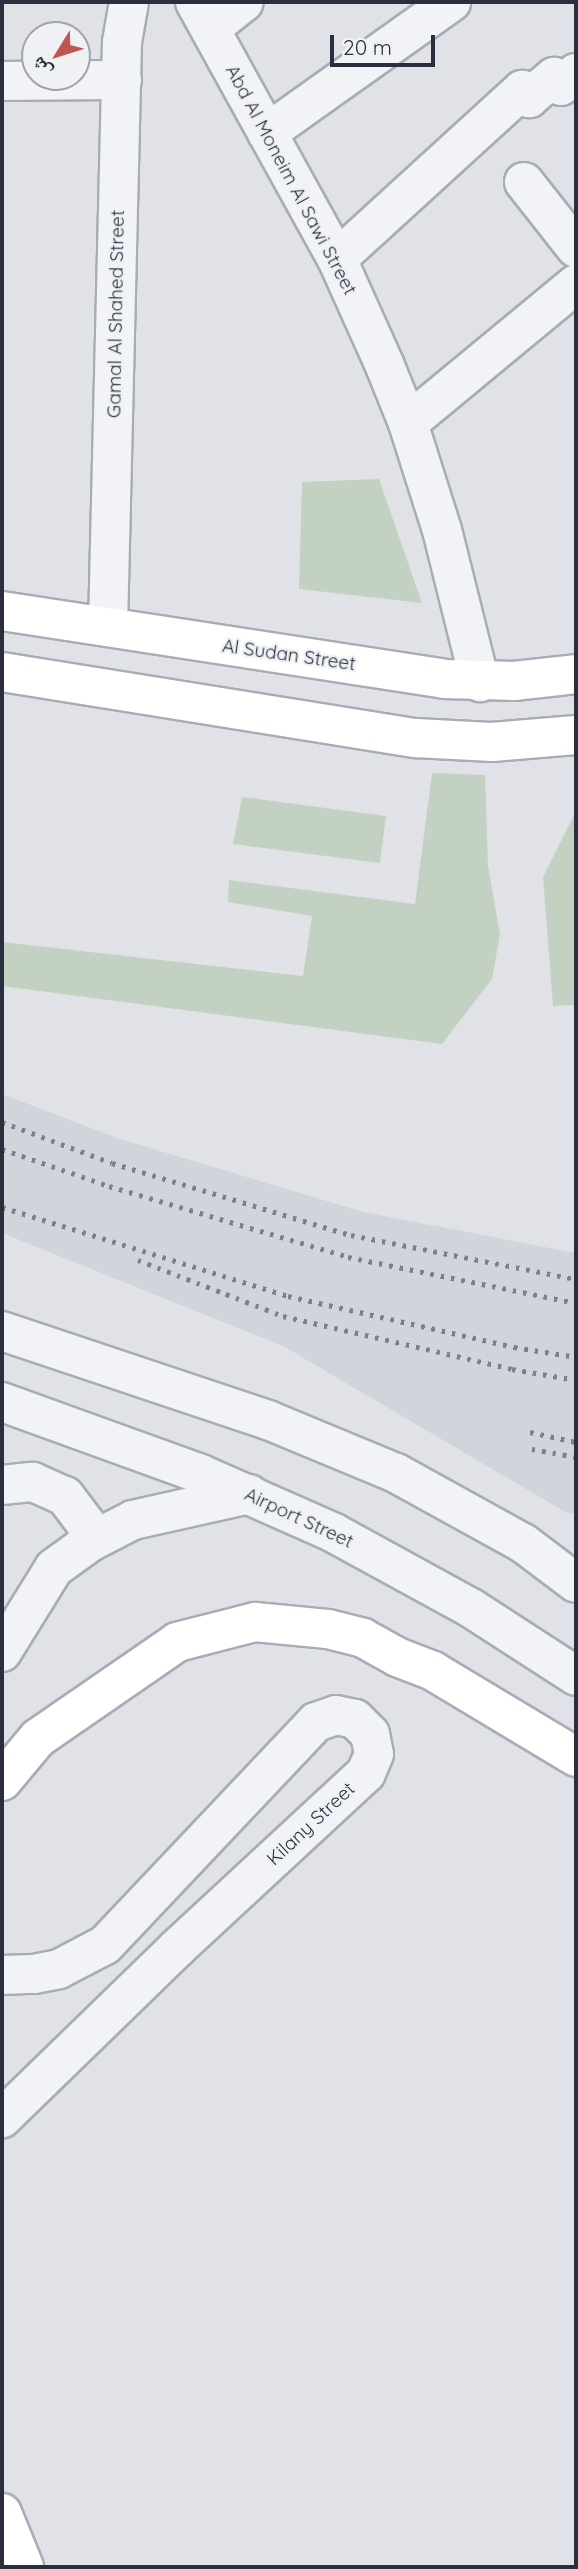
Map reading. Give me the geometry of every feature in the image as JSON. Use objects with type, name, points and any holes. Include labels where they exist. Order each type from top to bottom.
[{"type":"main road","name":"Al Sudan Street","points":[[2,611],[420,676],[480,682],[576,674]]},
{"type":"main road","points":[[168,699],[177,638]]},
{"type":"main road","points":[[2,673],[455,741],[542,740],[576,736]]},
{"type":"main road","points":[[2,1781],[38,1738],[177,1642],[254,1622],[328,1629],[363,1637],[397,1657],[433,1671],[576,1757]]},
{"type":"main road","points":[[2,2513],[24,2567]]},
{"type":"main road","points":[[2,2545],[16,2567]]},
{"type":"street","name":"Gamal Al Shahed Street","points":[[108,627],[122,42],[129,2]]},
{"type":"street","points":[[202,15],[244,2]]},
{"type":"street","points":[[267,133],[451,2]]},
{"type":"street","name":"Abd Al Moneim Al Sawi Street","points":[[202,15],[337,259],[408,423],[442,530],[480,682]]},
{"type":"street","points":[[337,259],[522,90],[529,98],[554,77],[561,86],[576,73]]},
{"type":"street","points":[[2,81],[122,80]]},
{"type":"street","points":[[524,182],[576,248]]},
{"type":"street","points":[[408,423],[576,284]]},
{"type":"street","points":[[2,1331],[268,1420],[396,1473],[523,1543],[576,1583]]},
{"type":"street","name":"Airport Street","points":[[2,1402],[250,1494],[400,1567],[471,1608],[576,1676]]},
{"type":"street","points":[[2,1485],[33,1482],[65,1496],[86,1524],[90,1542]]},
{"type":"street","points":[[2,1652],[54,1568],[90,1542],[133,1520],[250,1494]]},
{"type":"street","name":"Kilany Street","points":[[2,1975],[34,1974],[59,1969],[105,1945],[316,1722],[335,1715],[355,1719],[370,1734],[374,1754],[366,1773],[176,1949],[2,2118]]},
{"type":"shaded area","points":[[2,1094],[120,1139],[363,1212],[576,1253],[576,1514],[567,1513],[283,1346],[2,1233]]},
{"type":"green space","points":[[379,479],[422,603],[299,589],[302,482]]},
{"type":"green space","points":[[432,773],[485,775],[488,866],[500,934],[492,979],[442,1044],[2,986],[2,942],[303,976],[312,916],[228,902],[229,880],[415,904]]},
{"type":"green space","points":[[242,797],[386,816],[380,863],[233,844]]},
{"type":"green space","points":[[576,811],[576,1005],[553,1006],[543,877]]},
{"type":"railway","points":[[2,1122],[112,1163],[351,1235],[576,1279]]},
{"type":"railway","points":[[2,1149],[109,1186],[348,1257],[576,1303]]},
{"type":"railway","points":[[2,1207],[288,1296],[514,1347],[576,1357]]},
{"type":"railway","points":[[138,1260],[283,1316],[512,1369],[576,1380]]},
{"type":"railway","points":[[530,1432],[576,1442]]},
{"type":"railway","points":[[532,1449],[576,1457]]}]
